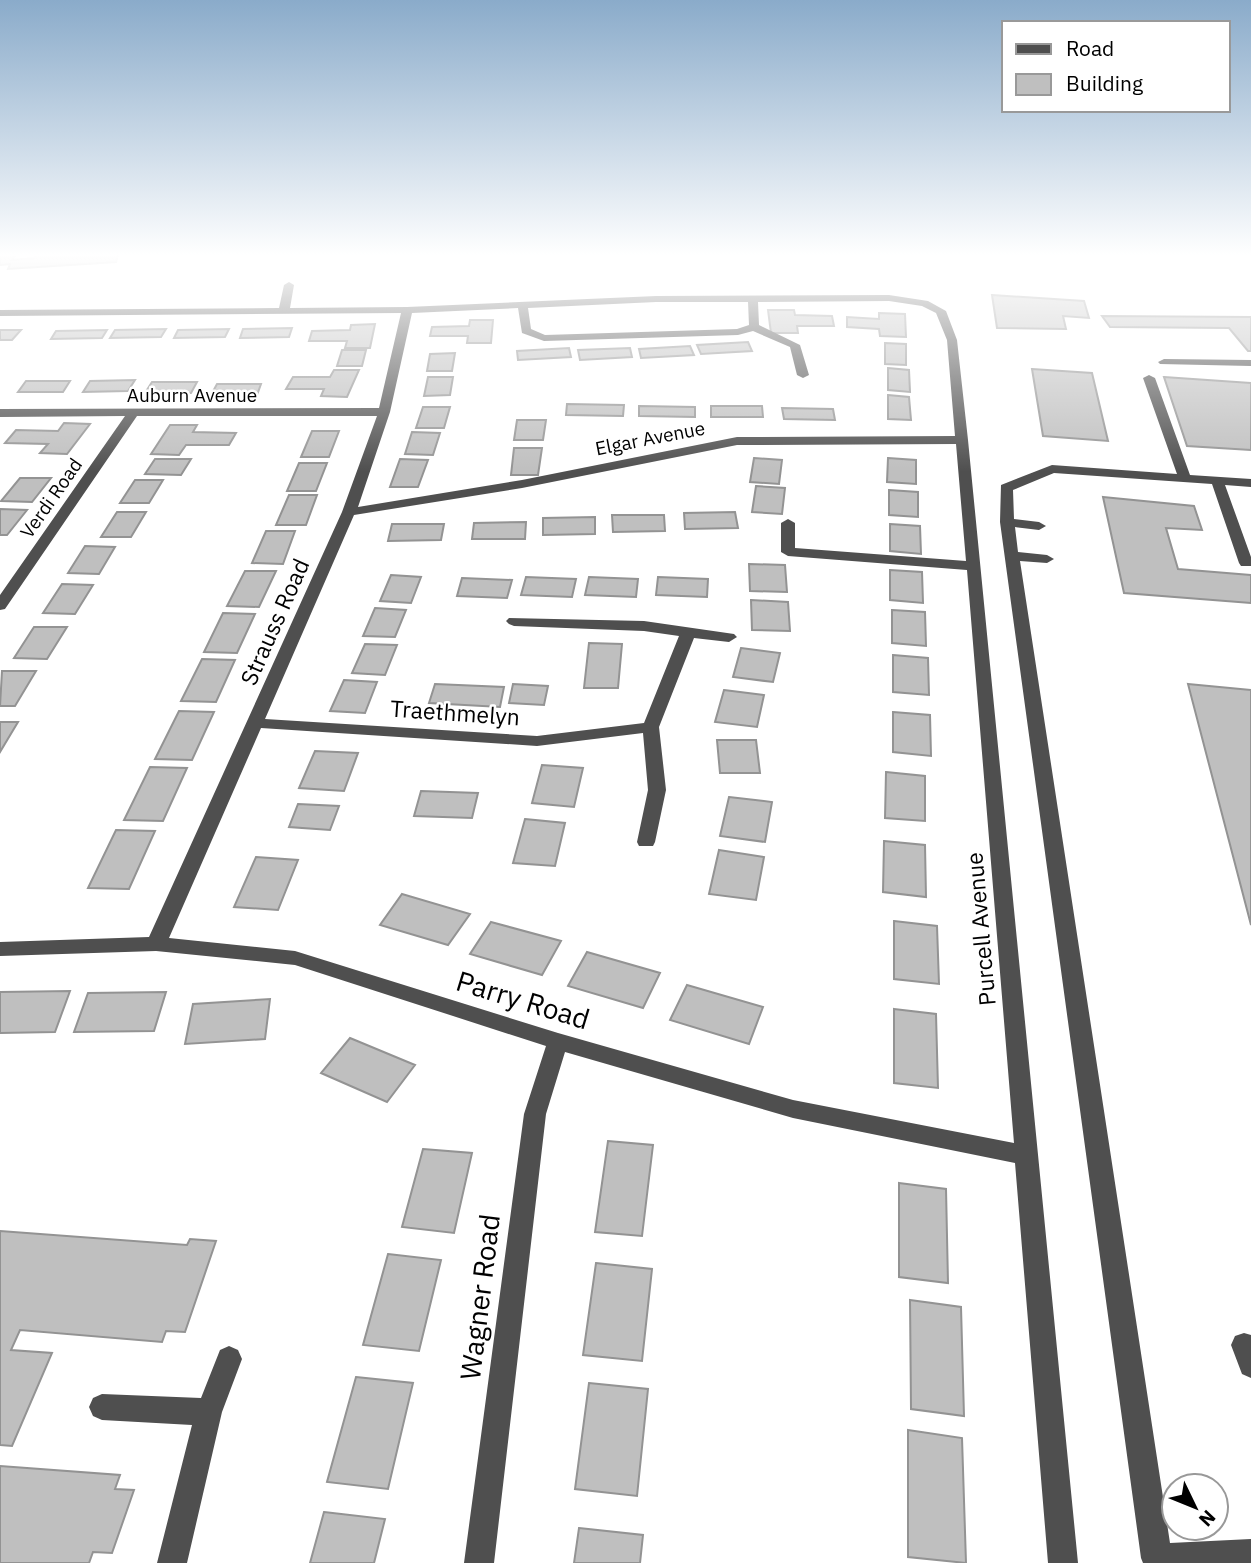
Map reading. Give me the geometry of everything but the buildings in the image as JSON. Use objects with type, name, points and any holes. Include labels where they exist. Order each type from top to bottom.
[{"type":"street","name":"Strauss Road","points":[[156,944],[349,512],[384,412],[403,326]]},
{"type":"street","points":[[525,326],[526,331],[544,338],[738,332],[754,327],[795,345],[803,375]]},
{"type":"street","name":"Purcell Avenue","points":[[947,326],[952,340],[962,440],[1063,1563]]},
{"type":"street","points":[[1164,362],[1251,363]]},
{"type":"street","points":[[1149,378],[1185,478]]},
{"type":"street","name":"Auburn Avenue","points":[[0,412],[384,412]]},
{"type":"street","name":"Verdi Road","points":[[0,606],[134,412]]},
{"type":"street","name":"Elgar Avenue","points":[[349,512],[522,484],[737,441],[962,440]]},
{"type":"street","points":[[1251,483],[1052,469],[1006,488],[1007,523],[1157,1561],[1251,1554]]},
{"type":"street","points":[[1217,481],[1246,564]]},
{"type":"street","points":[[788,523],[788,552],[973,566]]},
{"type":"street","points":[[1007,523],[1039,526]]},
{"type":"street","points":[[1012,556],[1047,559]]},
{"type":"street","points":[[514,621],[644,626],[729,637]]},
{"type":"street","points":[[646,842],[657,790],[651,727],[688,632]]},
{"type":"street","name":"Traethmelyn","points":[[255,723],[537,741],[651,727]]},
{"type":"street","name":"Parry Road","points":[[0,949],[156,944],[295,958],[558,1041],[793,1109],[1025,1155]]},
{"type":"street","name":"Wagner Road","points":[[479,1563],[535,1115],[558,1041]]},
{"type":"street","points":[[172,1563],[209,1412],[229,1359]]},
{"type":"street","points":[[102,1407],[209,1412]]}]
